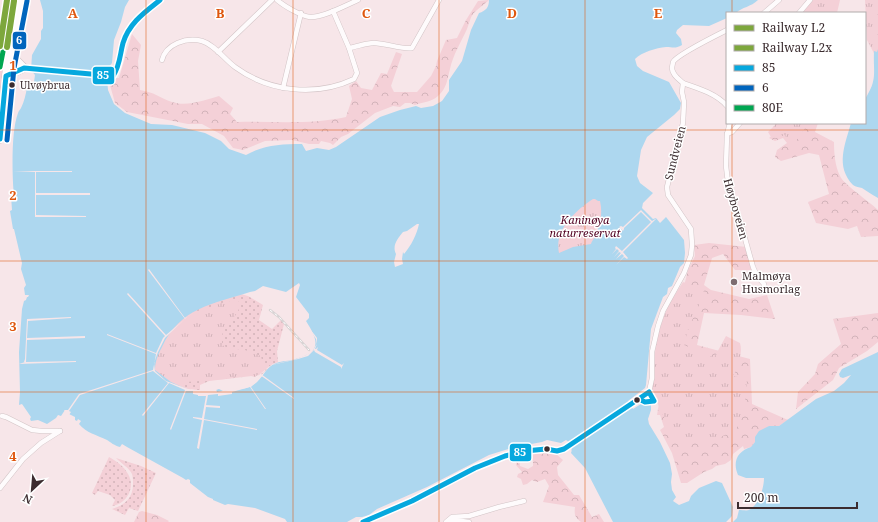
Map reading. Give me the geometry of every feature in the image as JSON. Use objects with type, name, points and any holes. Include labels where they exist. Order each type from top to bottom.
[{"type":"highway","points":[[0,139],[11,56],[16,39],[15,26],[20,0]]},
{"type":"highway","points":[[8,76],[25,68],[11,56]]},
{"type":"street","points":[[25,68],[113,76],[116,73],[125,38],[133,23],[160,0]]},
{"type":"street","points":[[218,52],[272,0]]},
{"type":"street","points":[[276,0],[310,17],[333,11],[358,0]]},
{"type":"street","points":[[348,48],[373,43],[394,45],[407,49],[412,48],[439,0]]},
{"type":"street","points":[[765,12],[779,0]]},
{"type":"street","points":[[800,12],[810,0]]},
{"type":"street","points":[[162,60],[164,54],[169,48],[178,43],[186,41],[202,41],[207,43],[229,62],[248,75],[261,81],[283,88],[300,90],[318,89],[336,85],[354,78],[357,73],[333,11]]},
{"type":"street","points":[[283,88],[301,13]]},
{"type":"street","points":[[726,31],[693,48],[674,61],[672,69],[674,74],[683,83],[722,100],[726,105]]},
{"type":"street","name":"Sundveien","points":[[639,399],[645,402],[654,401],[650,392],[652,378],[652,352],[658,326],[663,311],[684,273],[691,255],[691,230],[668,195],[666,187],[683,123],[683,83]]},
{"type":"street","name":"Høyboveien","points":[[730,124],[727,134],[726,166],[729,191],[736,207],[753,267],[757,276],[764,284],[765,290]]},
{"type":"street","points":[[727,134],[732,132],[739,124]]},
{"type":"street","name":"Sundveien","points":[[363,522],[424,495],[475,468],[505,456],[541,449],[559,451],[568,447],[650,392]]},
{"type":"street","points":[[0,488],[23,459],[41,443],[60,431],[32,430],[2,416]]},
{"type":"street","points":[[446,522],[452,517],[465,517],[499,507],[524,502]]},
{"type":"street","points":[[450,522],[454,520],[469,522]]},
{"type":"green space","points":[[12,0],[16,0],[0,94],[0,62]]},
{"type":"green space","points":[[489,0],[476,10],[470,19],[451,64],[445,87],[436,98],[415,105],[405,103],[400,107],[393,106],[375,113],[348,134],[341,137],[333,145],[321,141],[319,144],[309,144],[292,140],[265,141],[243,150],[233,148],[224,136],[202,124],[188,124],[127,112],[115,103],[108,78],[119,78],[132,34],[141,45],[138,61],[140,90],[149,92],[172,102],[184,104],[219,96],[233,108],[230,114],[237,122],[305,122],[346,117],[352,99],[349,86],[356,81],[361,88],[372,90],[381,73],[387,74],[396,52],[402,54],[391,86],[394,92],[417,92],[431,76],[446,40],[457,38],[478,1]]},
{"type":"green space","points":[[813,0],[840,0],[837,12],[803,12]]},
{"type":"green space","points":[[865,0],[878,0],[878,61],[867,40]]},
{"type":"green space","points":[[776,124],[818,124],[815,132],[834,142],[836,164],[842,180],[878,210],[878,236],[861,237],[857,226],[848,229],[816,223],[808,202],[829,194],[819,155],[809,153],[781,161],[775,157],[777,150],[787,143],[783,138],[775,141],[769,138],[775,133]]},
{"type":"green space","points":[[807,124],[799,138],[788,145],[785,135],[776,138],[771,137],[768,132],[775,125]]},
{"type":"green space","name":"Kaninøya naturreservat","points":[[627,188],[570,279],[531,237],[541,209]]},
{"type":"green space","points":[[709,243],[747,247],[755,270],[735,270],[723,254],[712,258],[704,285],[711,290],[749,299],[767,295],[775,319],[704,313],[697,345],[750,359],[752,404],[788,420],[779,426],[769,426],[751,447],[744,449],[743,446],[733,454],[731,460],[725,464],[716,466],[704,472],[687,483],[681,483],[672,453],[660,430],[664,427],[660,415],[657,415],[678,291],[685,282],[688,270],[695,256],[694,245]]},
{"type":"green space","points":[[683,282],[705,292],[688,329],[684,345],[714,358],[726,336],[740,343],[741,347],[740,360],[733,376],[747,379],[744,413],[736,429],[719,438],[704,438],[683,441],[668,426],[652,391],[656,341],[669,304]]},
{"type":"green space","points":[[241,294],[248,296],[263,305],[259,320],[272,329],[281,320],[284,324],[277,351],[278,362],[273,364],[261,375],[209,381],[200,385],[200,390],[191,390],[178,386],[169,378],[157,360],[170,331],[176,323],[192,311]]},
{"type":"green space","points":[[238,299],[239,309],[223,331],[222,345],[228,348],[245,350],[261,356],[264,370],[255,377],[247,375],[226,379],[186,382],[183,385],[166,381],[154,370],[154,361],[164,337],[192,313]]},
{"type":"green space","points":[[878,313],[878,342],[867,351],[839,368],[833,380],[796,409],[798,392],[815,374],[818,364],[841,344],[833,319]]},
{"type":"green space","points":[[533,453],[556,454],[563,460],[557,467],[558,475],[574,495],[579,495],[592,517],[599,514],[604,522],[581,522],[575,516],[575,507],[543,502],[549,486],[545,479],[537,482],[532,480],[523,485],[521,479],[517,477],[518,474],[522,472],[516,465],[517,459],[515,456],[519,454],[520,466],[528,469],[533,466]]},
{"type":"green space","points":[[109,457],[124,469],[128,474],[131,484],[129,494],[126,498],[117,505],[112,506],[115,500],[110,495],[98,491],[95,495],[92,493]]},
{"type":"green space","points":[[116,458],[141,466],[156,473],[138,511],[129,508],[125,515],[112,509],[124,503],[130,497],[133,489],[133,476],[129,470]]},
{"type":"green space","points":[[142,511],[157,515],[169,521],[134,522],[139,512]]},
{"type":"water","points":[[40,0],[129,0],[125,7],[114,40],[112,63],[107,69],[108,90],[114,104],[125,113],[151,124],[172,125],[205,133],[221,141],[229,149],[246,155],[266,147],[287,144],[302,144],[306,151],[317,148],[329,150],[336,147],[380,117],[416,106],[421,108],[433,106],[442,101],[449,91],[449,80],[462,61],[471,30],[479,13],[488,7],[489,0],[758,0],[737,12],[726,12],[726,18],[709,26],[683,25],[677,30],[676,33],[681,39],[682,45],[654,49],[641,54],[635,59],[637,66],[643,71],[669,82],[681,103],[680,109],[674,115],[647,137],[641,150],[637,176],[640,183],[653,193],[643,203],[642,208],[653,219],[656,218],[660,223],[666,217],[684,240],[685,253],[684,263],[680,267],[672,286],[668,288],[667,294],[663,297],[651,329],[645,388],[628,401],[633,409],[641,404],[651,403],[651,410],[648,419],[649,424],[670,463],[672,490],[676,497],[673,501],[679,505],[689,501],[691,496],[699,488],[716,481],[722,483],[733,507],[732,516],[726,522],[613,522],[585,468],[571,453],[572,451],[569,442],[566,440],[561,443],[547,440],[515,447],[489,455],[427,487],[377,509],[369,515],[356,517],[347,522],[287,522],[285,519],[255,508],[228,504],[225,505],[213,500],[190,483],[190,480],[186,480],[122,444],[120,447],[88,432],[79,424],[81,421],[78,419],[77,421],[75,420],[75,417],[69,414],[68,411],[65,410],[61,416],[58,415],[47,424],[38,420],[31,421],[31,417],[22,404],[19,405],[19,352],[22,309],[24,301],[29,295],[25,295],[24,288],[26,285],[21,269],[22,263],[10,211],[12,210],[11,196],[14,196],[14,131],[18,112],[24,101],[27,87],[34,82],[35,75],[31,70],[32,55],[41,39],[41,31],[43,28],[43,11]],"holes":[[[595,199],[600,201],[601,215],[595,237],[591,244],[573,247],[559,253],[558,245],[560,237],[567,222],[579,209]],[[419,224],[417,232],[404,254],[403,252],[403,264],[395,267],[395,248],[399,237],[403,232]],[[299,283],[300,285],[296,297],[309,314],[309,318],[306,321],[314,335],[315,341],[313,350],[308,354],[292,360],[274,364],[268,368],[253,385],[234,390],[223,391],[219,389],[210,392],[189,390],[171,382],[155,370],[158,355],[169,334],[178,324],[198,309],[255,291],[263,286],[286,292]]]},
{"type":"water","points":[[878,49],[878,198],[862,188],[853,185],[844,170],[843,163],[844,147],[851,124],[866,124],[866,97],[872,86],[874,51],[877,52]]},
{"type":"water","points":[[878,352],[878,522],[733,522],[737,518],[739,510],[748,510],[753,508],[762,491],[764,478],[746,478],[738,475],[736,470],[737,457],[743,451],[751,447],[755,442],[755,437],[759,431],[769,426],[779,426],[816,399],[834,391],[851,375],[843,378],[840,377],[839,374],[842,369]]},
{"type":"pier","points":[[13,171],[72,171],[36,172],[36,193],[90,193],[90,195],[36,195],[36,215],[86,217],[35,217],[35,172]]},
{"type":"pier","points":[[641,210],[652,221],[657,218],[623,252],[628,258],[627,259],[624,257],[616,265],[624,256],[622,254],[616,259],[621,253],[619,252],[614,257],[619,251],[617,249],[612,254],[616,249],[616,246],[622,251],[651,222],[641,212],[624,228],[623,231],[619,227],[623,227]]},
{"type":"pier","points":[[149,269],[185,318],[195,312],[185,319],[148,270]]},
{"type":"pier","points":[[128,293],[166,335],[184,320],[165,338],[155,361],[156,354],[107,335],[156,353],[165,336],[127,294]]},
{"type":"pier","points":[[71,317],[28,321],[27,338],[85,336],[85,338],[27,340],[26,362],[76,362],[19,364],[25,362],[27,319]]},
{"type":"pier","points":[[308,327],[317,338],[317,344],[316,339]]},
{"type":"pier","points":[[317,344],[315,349],[318,347],[317,350],[342,365],[344,363],[341,369],[341,367],[314,350],[308,356],[298,359],[272,365],[261,374],[294,399],[260,375],[255,383],[251,387],[266,409],[250,387],[232,392],[232,394],[218,396],[218,394],[208,395],[206,405],[220,406],[220,408],[206,407],[204,419],[257,430],[204,420],[199,449],[197,448],[202,420],[193,417],[202,418],[206,396],[198,396],[193,394],[193,391],[186,391],[171,430],[170,429],[185,390],[169,383],[143,416],[142,415],[168,383],[153,371],[80,395],[69,411],[71,412],[69,415],[64,411],[68,410],[79,394],[153,370],[154,364],[155,371],[166,381],[188,389],[208,391],[216,389],[217,392],[249,386],[254,383],[260,374],[271,365],[306,355],[313,350]]},
{"type":"railway","points":[[270,310],[279,317],[309,350]]},
{"type":"rail line","name":"L2","points":[[0,46],[7,0]]},
{"type":"rail line","name":"L2x","points":[[7,47],[14,1]]},
{"type":"transit line","name":"80E","points":[[0,67],[13,0]]},
{"type":"transit line","name":"85","points":[[0,139],[6,76],[24,68],[113,76],[118,64],[123,43],[129,30],[138,18],[160,0]]},
{"type":"transit line","name":"6","points":[[7,140],[14,68],[27,1]]},
{"type":"transit line","name":"85","points":[[363,522],[412,501],[475,468],[505,456],[525,451],[546,449],[557,451],[564,449],[649,392],[654,401],[645,402],[639,399]]},
{"type":"place","name":"Ulvøybrua","points":[[12,85]]},
{"type":"place","name":"Malmøya Husmorlag","points":[[734,282]]}]
